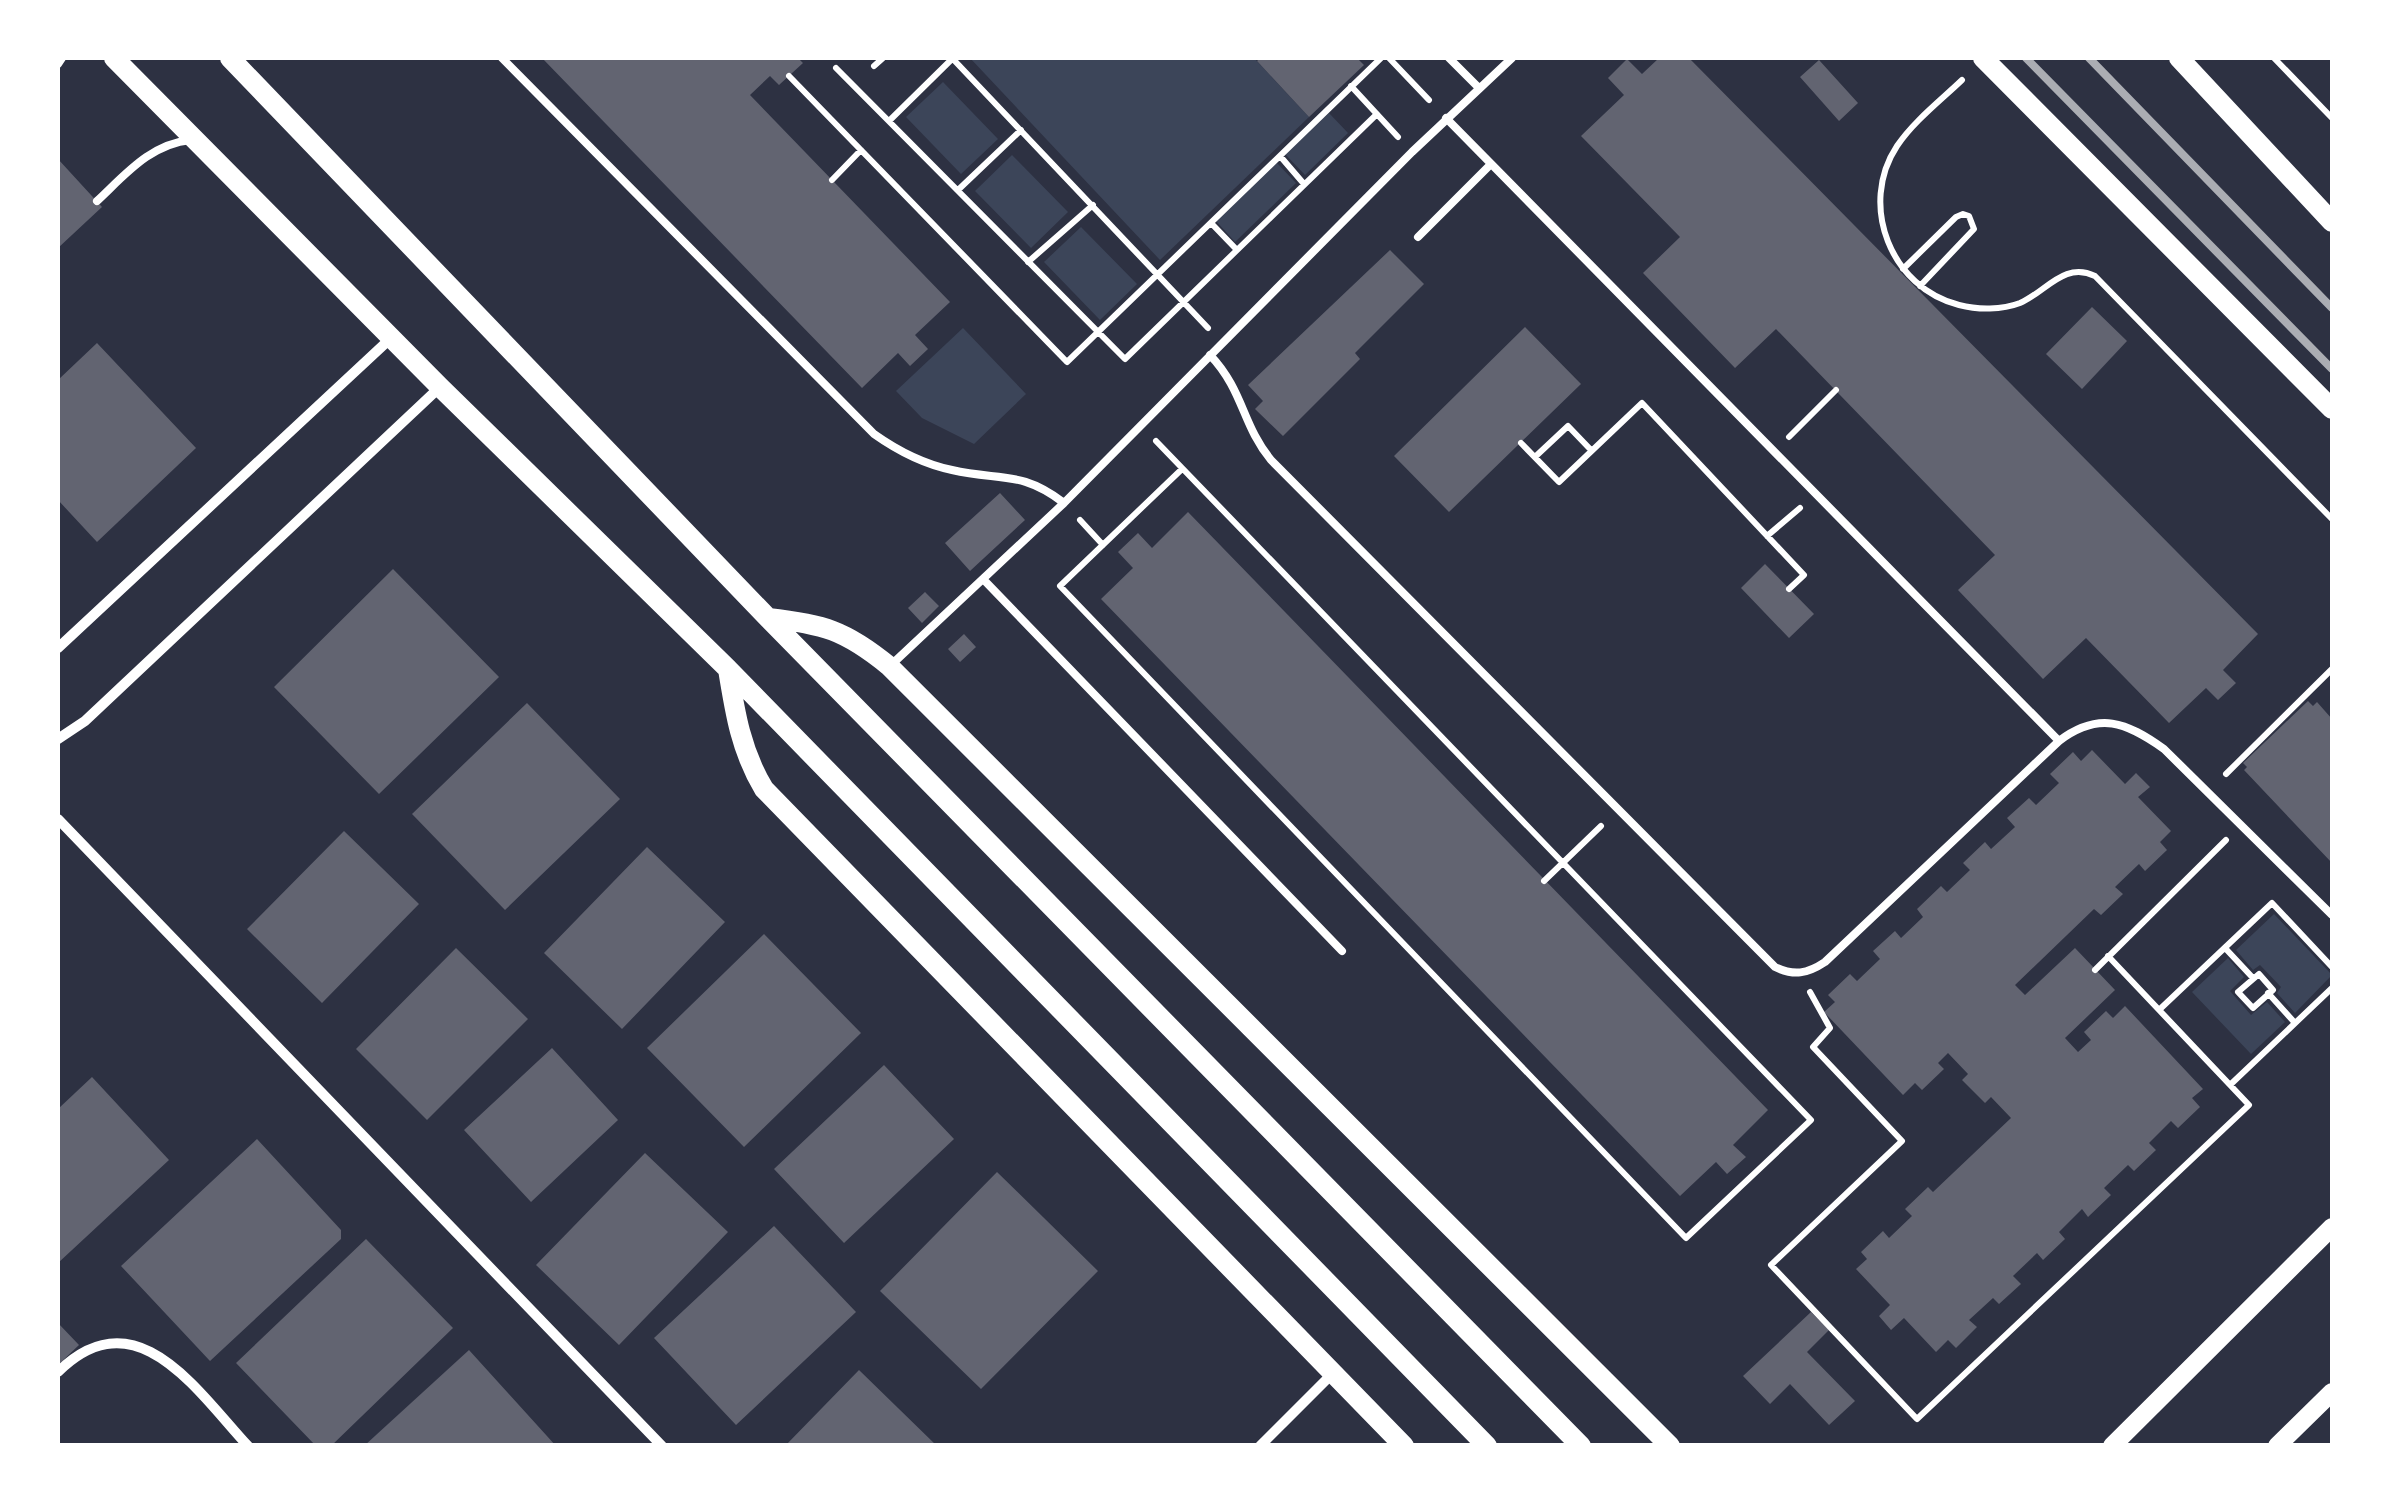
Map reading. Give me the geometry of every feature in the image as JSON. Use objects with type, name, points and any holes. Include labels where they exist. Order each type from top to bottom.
[{"type":"main road","points":[[114,58],[440,388],[728,669],[1487,1446]]},
{"type":"main road","points":[[230,58],[768,618],[1581,1446]]},
{"type":"main road","points":[[1984,58],[2332,410]]},
{"type":"main road","points":[[2179,58],[2332,222]]},
{"type":"main road","points":[[768,618],[816,624],[849,636],[889,666],[1670,1446]]},
{"type":"main road","points":[[728,669],[738,732],[749,764],[764,790],[1404,1446]]},
{"type":"street","points":[[58,648],[392,338]]},
{"type":"street","points":[[58,739],[84,721],[440,388]]},
{"type":"street","points":[[58,819],[662,1446]]},
{"type":"street","points":[[2112,1446],[2332,1226]]},
{"type":"street","points":[[58,1372],[87,1350],[110,1344],[134,1344],[156,1352],[248,1446]]},
{"type":"street","points":[[1260,1446],[1332,1374]]},
{"type":"street","points":[[2278,1446],[2332,1392]]},
{"type":"lane","points":[[58,64],[62,58]]},
{"type":"lane","points":[[502,58],[874,434],[934,466],[1016,477],[1034,483],[1064,503]]},
{"type":"lane","points":[[1450,58],[1479,88]]},
{"type":"lane","points":[[889,666],[1064,503],[1446,118],[1512,58]]},
{"type":"lane","points":[[1446,118],[2059,741]]},
{"type":"lane","points":[[97,201],[149,153],[172,142],[198,140]]},
{"type":"lane","points":[[1418,237],[1492,164]]},
{"type":"lane","points":[[1210,355],[1233,382],[1252,431],[1270,460],[1767,959],[1787,973],[1800,974],[1824,962],[2059,741],[2087,725],[2120,724],[2164,749],[2332,914]]},
{"type":"lane","points":[[983,579],[1342,951]]},
{"type":"path","points":[[874,66],[883,58]]},
{"type":"path","points":[[889,121],[953,58],[1223,343]]},
{"type":"path","points":[[789,76],[1067,362],[1381,58]]},
{"type":"path","points":[[1389,58],[1446,118]]},
{"type":"path","points":[[1984,58],[1917,123],[1898,144],[1889,162],[1880,198],[1881,217],[1892,253],[1903,269],[1920,286],[1958,305],[2000,308],[2020,303],[2064,274],[2076,271],[2095,276],[2332,519]]},
{"type":"path","points":[[2274,58],[2332,118]]},
{"type":"path","points":[[836,68],[1125,359],[1377,114]]},
{"type":"path","points":[[1351,86],[1412,152]]},
{"type":"path","points":[[958,190],[1021,130]]},
{"type":"path","points":[[832,180],[861,150]]},
{"type":"path","points":[[1280,156],[1304,184]]},
{"type":"path","points":[[1028,262],[1093,205]]},
{"type":"path","points":[[1903,269],[1956,217],[1969,216],[1974,229],[1920,286]]},
{"type":"path","points":[[1211,222],[1237,250]]},
{"type":"path","points":[[1774,452],[1836,390]]},
{"type":"path","points":[[1520,442],[1560,482],[1642,403],[1804,575],[1789,589]]},
{"type":"path","points":[[1141,425],[1811,1120],[1686,1238],[1060,586],[1182,468]]},
{"type":"path","points":[[1536,456],[1568,426],[1592,450]]},
{"type":"path","points":[[1767,536],[1816,494]]},
{"type":"path","points":[[2207,792],[2332,669]]},
{"type":"path","points":[[2095,970],[2242,826]]},
{"type":"path","points":[[1544,880],[1588,838]]},
{"type":"path","points":[[2160,1010],[2272,903],[2332,967]]},
{"type":"path","points":[[2225,948],[2253,978]]},
{"type":"path","points":[[1800,974],[1830,1028],[1813,1047],[1902,1141],[1771,1265],[1917,1420],[2249,1105],[2108,956]]},
{"type":"path","points":[[2259,974],[2274,990],[2268,994],[2253,1008],[2238,992],[2259,974]]},
{"type":"path","points":[[2230,1084],[2332,988]]},
{"type":"path","points":[[2268,994],[2295,1023]]},
{"type":"shaded area","points":[[970,58],[1254,58],[1309,117],[1160,260]]},
{"type":"shaded area","points":[[943,82],[998,139],[961,174],[906,117]]},
{"type":"shaded area","points":[[1329,113],[1348,133],[1305,175],[1285,154]]},
{"type":"shaded area","points":[[1012,155],[1068,212],[1031,248],[975,191]]},
{"type":"shaded area","points":[[1277,163],[1296,183],[1235,242],[1216,221]]},
{"type":"shaded area","points":[[1081,227],[1137,284],[1100,320],[1044,262]]},
{"type":"shaded area","points":[[963,328],[1026,394],[974,444],[922,418],[896,391]]},
{"type":"shaded area","points":[[2274,914],[2332,975],[2295,1013],[2277,993],[2281,987],[2260,965],[2253,970],[2236,950]]},
{"type":"shaded area","points":[[2228,958],[2244,977],[2230,991],[2251,1015],[2267,1002],[2285,1022],[2251,1054],[2192,992]]},
{"type":"building","points":[[542,58],[798,58],[803,63],[779,85],[770,76],[750,95],[950,302],[915,335],[928,349],[910,366],[898,353],[862,388]]},
{"type":"building","points":[[1357,58],[1364,65],[1309,117],[1257,61]]},
{"type":"building","points":[[1659,58],[1689,58],[2258,634],[2223,670],[2236,683],[2218,700],[2206,688],[2169,723],[2086,638],[2043,679],[1958,590],[1995,555],[1776,329],[1735,368],[1643,273],[1680,237],[1581,136],[1624,95],[1608,78],[1627,59],[1642,74]]},
{"type":"building","points":[[1819,60],[1858,103],[1839,121],[1800,77]]},
{"type":"building","points":[[58,159],[102,207],[58,248]]},
{"type":"building","points":[[1390,250],[1424,284],[1355,353],[1360,359],[1283,436],[1255,409],[1263,401],[1248,385]]},
{"type":"building","points":[[2092,307],[2127,341],[2082,389],[2046,354]]},
{"type":"building","points":[[1525,327],[1581,384],[1449,512],[1394,456]]},
{"type":"building","points":[[97,343],[196,448],[97,542],[58,500],[58,380]]},
{"type":"building","points":[[1000,493],[1025,520],[970,571],[945,543]]},
{"type":"building","points":[[1188,512],[1768,1110],[1733,1145],[1746,1157],[1727,1174],[1716,1162],[1680,1196],[1101,599],[1133,568],[1118,552],[1138,533],[1152,548]]},
{"type":"building","points":[[1765,564],[1814,614],[1789,638],[1741,588]]},
{"type":"building","points":[[393,569],[499,677],[379,794],[274,687]]},
{"type":"building","points":[[925,592],[939,606],[922,623],[908,608]]},
{"type":"building","points":[[964,634],[976,647],[960,662],[948,649]]},
{"type":"building","points":[[2308,701],[2313,706],[2317,702],[2332,719],[2332,863],[2244,770],[2247,767],[2243,763]]},
{"type":"building","points":[[527,703],[620,799],[505,910],[412,814]]},
{"type":"building","points":[[2092,750],[2125,784],[2136,773],[2150,787],[2138,797],[2171,831],[2160,842],[2167,850],[2145,871],[2139,864],[2115,887],[2123,894],[2101,915],[2094,909],[2015,985],[2025,995],[2075,948],[2115,990],[2065,1038],[2078,1052],[2091,1040],[2084,1032],[2106,1011],[2113,1018],[2125,1006],[2203,1089],[2192,1098],[2200,1107],[2178,1128],[2171,1121],[2149,1143],[2156,1150],[2134,1171],[2128,1165],[2104,1188],[2111,1195],[2088,1217],[2082,1209],[2059,1232],[2065,1239],[2043,1260],[2037,1253],[2013,1276],[2021,1284],[1999,1304],[1993,1298],[1969,1320],[1977,1327],[1956,1348],[1948,1340],[1936,1352],[1904,1318],[1891,1330],[1879,1316],[1890,1305],[1856,1269],[1867,1259],[1861,1252],[1883,1231],[1889,1238],[1912,1216],[1905,1209],[1928,1187],[1933,1192],[2011,1118],[1991,1097],[1985,1103],[1962,1080],[1968,1074],[1948,1053],[1938,1063],[1944,1069],[1922,1090],[1915,1083],[1903,1095],[1824,1012],[1835,1002],[1828,995],[1850,974],[1857,981],[1880,959],[1873,951],[1895,931],[1901,938],[1923,917],[1917,909],[1941,886],[1947,892],[1970,870],[1963,863],[1985,842],[1991,849],[2015,827],[2007,818],[2029,798],[2036,805],[2059,783],[2050,774],[2073,752],[2081,761]]},
{"type":"building","points":[[344,831],[419,904],[322,1003],[247,929]]},
{"type":"building","points":[[647,847],[725,922],[622,1029],[544,953]]},
{"type":"building","points":[[764,934],[861,1033],[744,1147],[647,1048]]},
{"type":"building","points":[[456,948],[528,1019],[427,1120],[356,1049]]},
{"type":"building","points":[[552,1048],[618,1120],[531,1202],[464,1130]]},
{"type":"building","points":[[884,1065],[954,1139],[844,1243],[774,1169]]},
{"type":"building","points":[[92,1077],[169,1160],[58,1263],[58,1109]]},
{"type":"building","points":[[257,1139],[341,1230],[341,1239],[210,1361],[121,1266]]},
{"type":"building","points":[[645,1153],[728,1232],[619,1345],[536,1265]]},
{"type":"building","points":[[997,1172],[1098,1271],[981,1389],[880,1291]]},
{"type":"building","points":[[774,1226],[856,1312],[736,1425],[654,1338]]},
{"type":"building","points":[[366,1239],[453,1328],[331,1446],[316,1446],[236,1363]]},
{"type":"building","points":[[1811,1312],[1829,1330],[1807,1352],[1855,1401],[1829,1425],[1790,1384],[1770,1404],[1743,1376]]},
{"type":"building","points":[[58,1323],[79,1345],[58,1365]]},
{"type":"building","points":[[469,1350],[556,1446],[364,1446]]},
{"type":"building","points":[[859,1370],[937,1446],[785,1446]]},
{"type":"railway","points":[[2026,58],[2332,369]]},
{"type":"railway","points":[[2089,58],[2332,308]]}]
